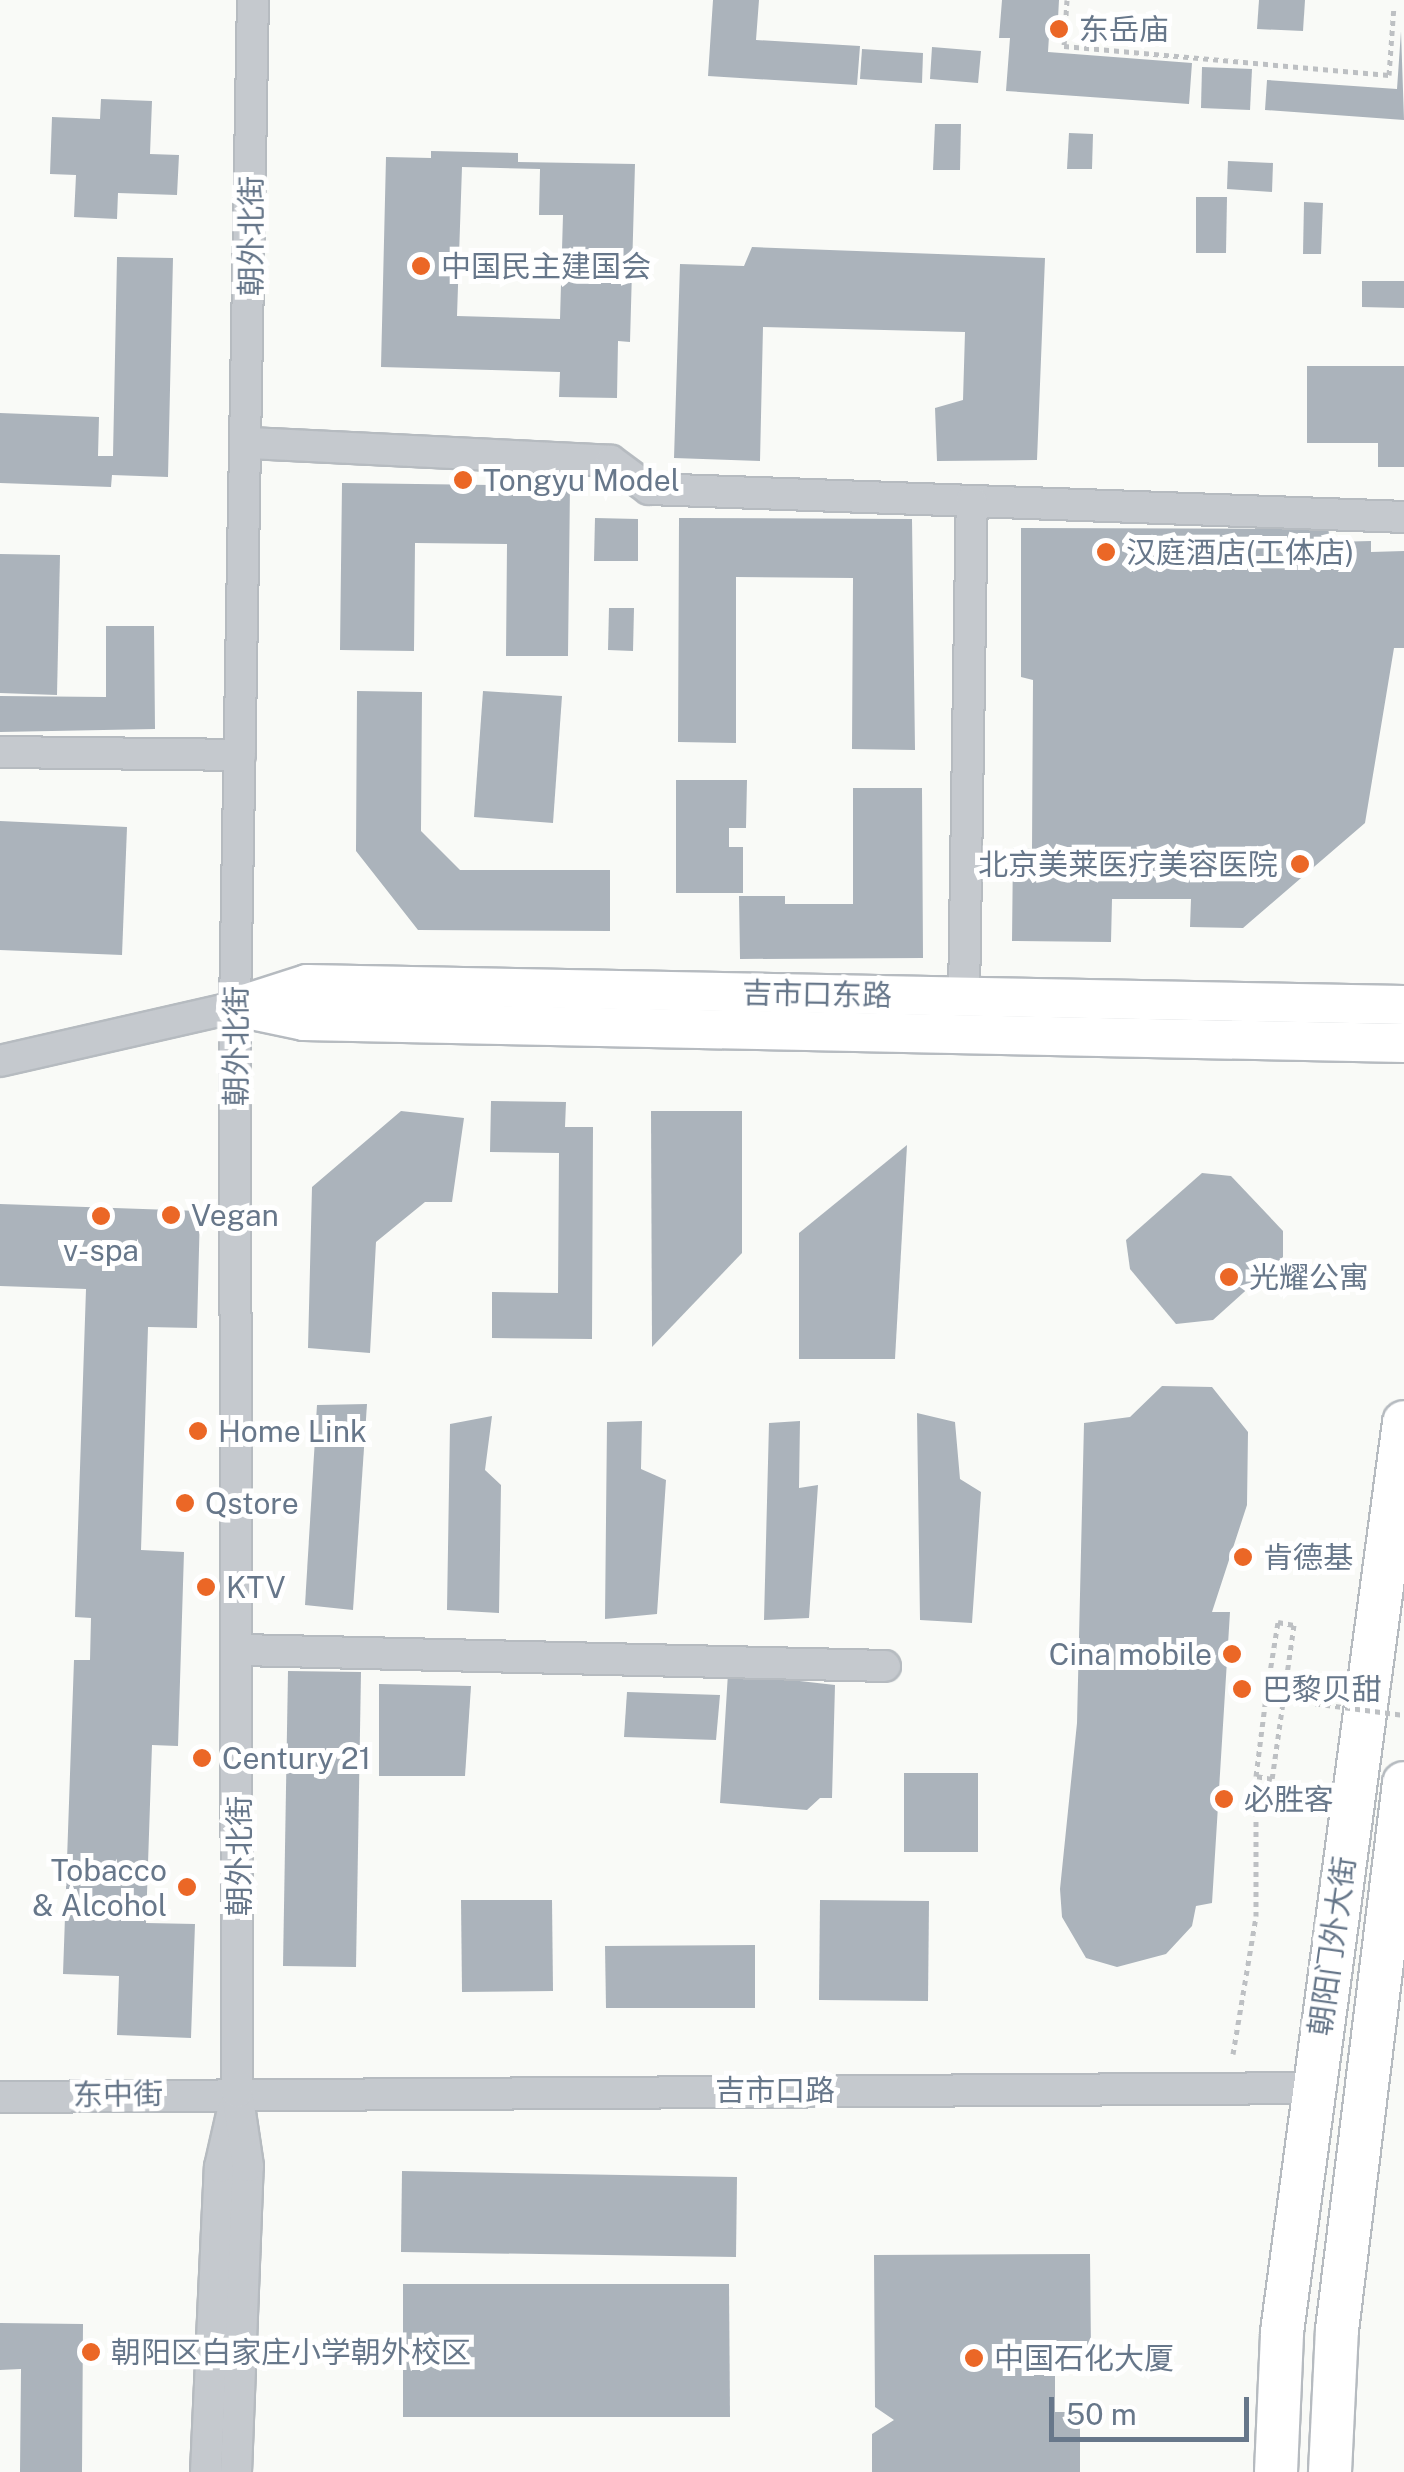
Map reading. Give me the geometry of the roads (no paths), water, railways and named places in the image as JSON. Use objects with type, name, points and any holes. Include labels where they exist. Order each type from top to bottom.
[{"type":"highway","name":"朝阳门外大街","points":[[1276,2472],[1282,2332],[1404,1422]]},
{"type":"highway","name":"朝阳门外大街","points":[[1330,2472],[1337,2330],[1388,2036],[1404,1783]]},
{"type":"main road","name":"吉市口东路","points":[[234,1007],[308,984],[1404,1006]]},
{"type":"main road","name":"吉市口东路","points":[[234,1007],[304,1021],[1404,1043]]},
{"type":"street","name":"朝外北街","points":[[236,2472],[248,2166],[237,2092],[241,1650],[234,1007],[249,443],[253,0]]},
{"type":"street","points":[[249,443],[611,461],[648,489],[1404,517]]},
{"type":"street","points":[[964,997],[972,501]]},
{"type":"street","points":[[0,752],[240,755]]},
{"type":"street","name":"吉市口东路","points":[[0,1061],[234,1007]]},
{"type":"street","points":[[241,1650],[886,1666]]},
{"type":"street","name":"吉市口路","points":[[237,2092],[1313,2088]]},
{"type":"street","name":"朝外北街","points":[[206,2472],[220,2167],[237,2092]]},
{"type":"street","name":"东中街","points":[[0,2096],[237,2092]]},
{"type":"place","name":"东岳庙","points":[[1059,29]]},
{"type":"place","name":"中国民主建国会","points":[[421,266]]},
{"type":"place","name":"Tongyu Model","points":[[463,480]]},
{"type":"place","name":"汉庭酒店(工体店)","points":[[1106,552]]},
{"type":"place","name":"北京美莱医疗美容医院","points":[[1300,864]]},
{"type":"place","name":"Vegan","points":[[171,1215]]},
{"type":"place","name":"v-spa","points":[[101,1216]]},
{"type":"place","name":"光耀公寓","points":[[1229,1277]]},
{"type":"place","name":"Home Link","points":[[198,1431]]},
{"type":"place","name":"Qstore","points":[[185,1503]]},
{"type":"place","name":"肯德基","points":[[1243,1557]]},
{"type":"place","name":"KTV","points":[[206,1587]]},
{"type":"place","name":"Cina mobile","points":[[1232,1654]]},
{"type":"place","name":"巴黎贝甜","points":[[1242,1689]]},
{"type":"place","name":"Century 21","points":[[202,1758]]},
{"type":"place","name":"必胜客","points":[[1224,1799]]},
{"type":"place","name":"Tobacco & Alcohol","points":[[187,1887]]},
{"type":"place","name":"朝阳区白家庄小学朝外校区","points":[[91,2352]]},
{"type":"place","name":"中国石化大厦","points":[[974,2358]]}]
